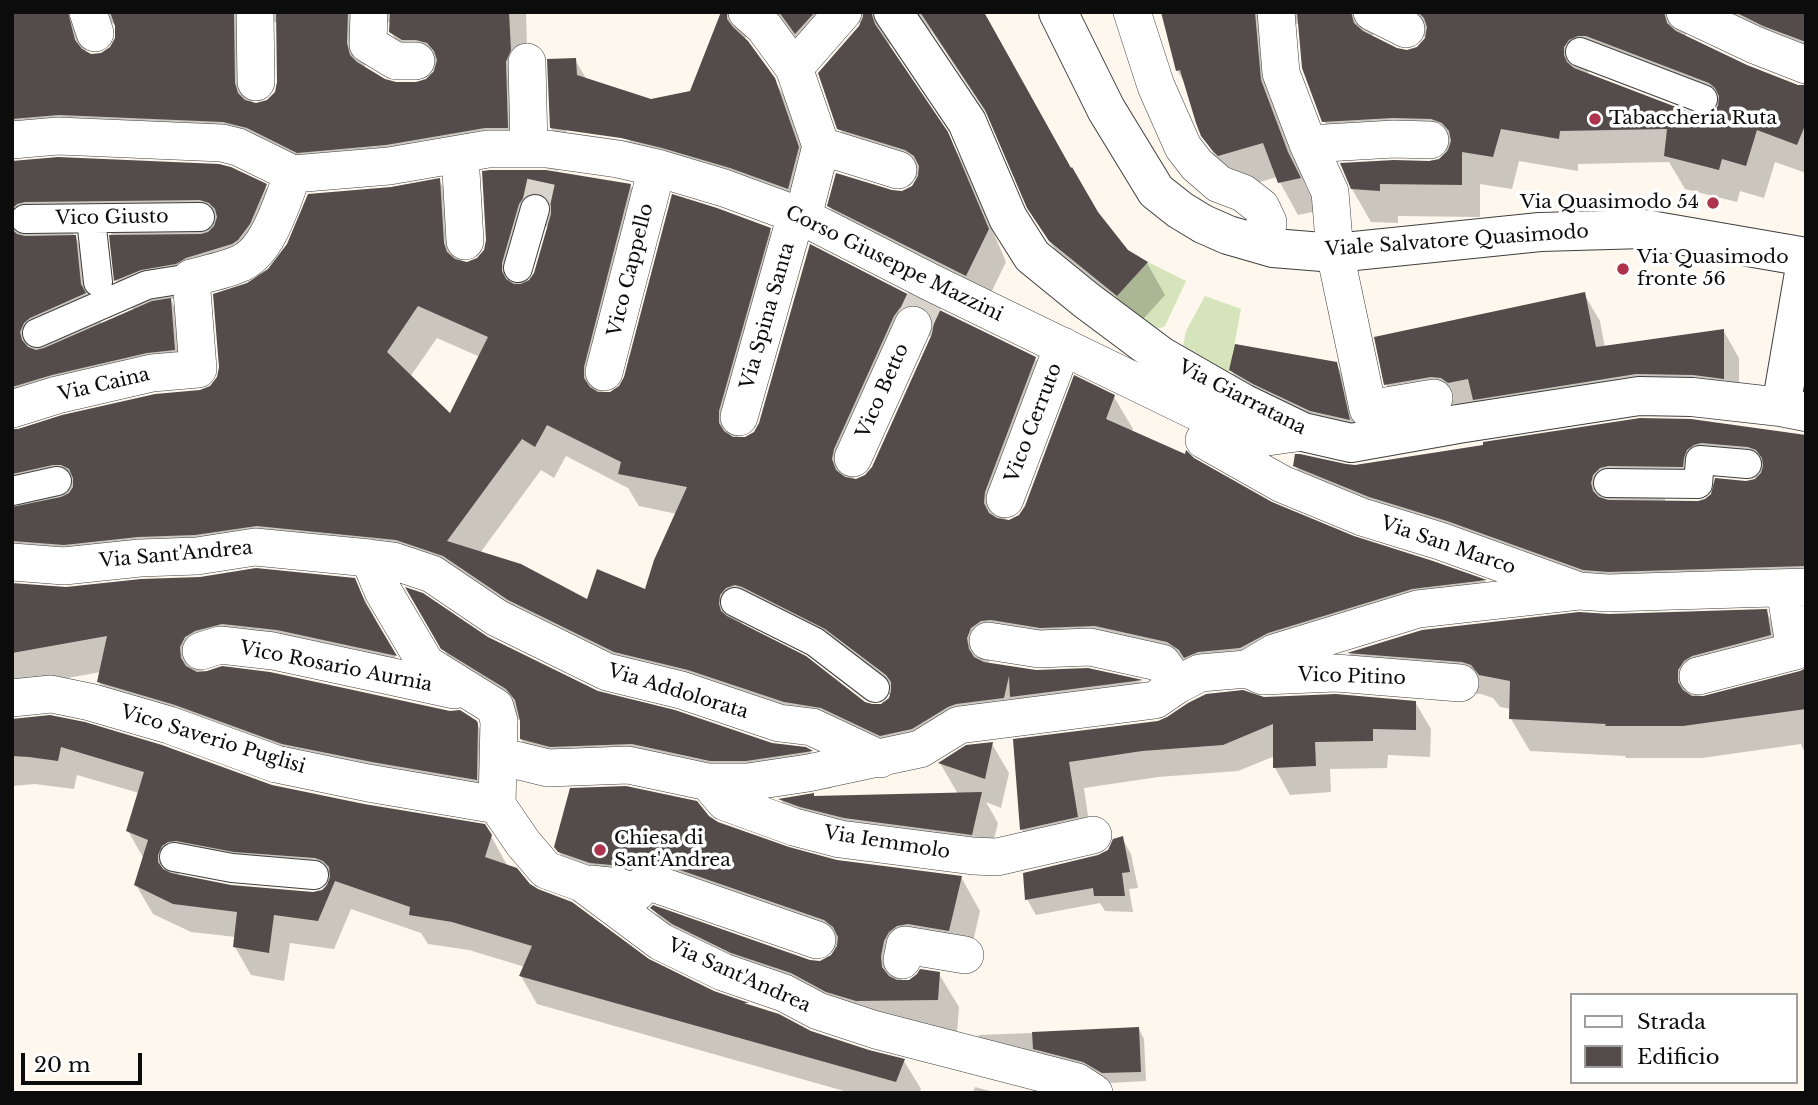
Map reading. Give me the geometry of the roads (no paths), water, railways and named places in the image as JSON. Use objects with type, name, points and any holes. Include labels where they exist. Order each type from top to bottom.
[{"type":"street","points":[[255,12],[256,82]]},
{"type":"street","points":[[369,12],[368,44],[396,61],[416,61]]},
{"type":"street","points":[[747,12],[764,27],[794,68],[821,146],[898,170]]},
{"type":"street","points":[[794,68],[843,12]]},
{"type":"street","name":"Via Giarratana","points":[[893,12],[967,122],[1008,218],[1032,256],[1161,356],[1242,403],[1303,432],[1351,443],[1639,396],[1692,397],[1793,410]]},
{"type":"street","name":"Viale Salvatore Quasimodo","points":[[1058,12],[1106,109],[1156,191],[1180,210],[1228,235],[1273,248],[1335,253],[1540,232],[1644,229],[1806,259]]},
{"type":"street","points":[[1132,12],[1156,86],[1184,147],[1198,165],[1219,184],[1242,193],[1261,207],[1268,222],[1265,245]]},
{"type":"street","points":[[1276,12],[1281,73],[1330,192],[1335,253],[1368,409],[1434,398]]},
{"type":"street","points":[[1372,12],[1406,29]]},
{"type":"street","points":[[1685,12],[1755,45],[1806,65]]},
{"type":"street","points":[[1580,52],[1703,99]]},
{"type":"street","points":[[527,62],[541,152]]},
{"type":"street","points":[[12,140],[58,136],[222,143],[238,147],[293,174],[268,236],[244,262],[191,278],[147,285],[37,332]]},
{"type":"street","points":[[1308,144],[1394,139],[1430,140]]},
{"type":"street","name":"Via Spina Santa","points":[[739,416],[821,146]]},
{"type":"street","name":"Corso Giuseppe Mazzini","points":[[293,174],[388,166],[488,149],[618,159],[724,188],[799,216],[924,301],[1063,346],[1253,439],[1303,432]]},
{"type":"street","points":[[460,154],[465,241]]},
{"type":"street","name":"Vico Cappello","points":[[604,372],[657,169]]},
{"type":"street","points":[[518,268],[535,209]]},
{"type":"street","name":"Vico Giusto","points":[[24,219],[200,217]]},
{"type":"street","points":[[91,219],[98,282]]},
{"type":"street","points":[[1793,410],[1806,259]]},
{"type":"street","name":"Via Caina","points":[[12,409],[57,395],[152,373],[198,369],[191,278]]},
{"type":"street","name":"Vico Betto","points":[[853,457],[924,301]]},
{"type":"street","name":"Vico Cerruto","points":[[1005,499],[1063,346]]},
{"type":"street","name":"Via San Marco","points":[[1129,379],[1150,409],[1283,484],[1362,517],[1440,541],[1579,591],[1608,593],[1795,588]]},
{"type":"street","points":[[1608,483],[1698,484],[1700,460],[1747,464]]},
{"type":"street","points":[[12,491],[57,481]]},
{"type":"street","name":"Via Sant'Andrea","points":[[12,562],[64,566],[140,558],[197,556],[255,547],[369,558]]},
{"type":"street","points":[[369,558],[383,591],[426,664],[495,707],[499,722],[497,805]]},
{"type":"street","name":"Via Addolorata","points":[[369,558],[393,561],[432,574],[497,618],[607,672],[681,690],[779,723],[812,727],[880,758]]},
{"type":"street","points":[[1698,676],[1795,651],[1795,588]]},
{"type":"street","points":[[499,756],[548,768],[628,765],[708,782],[748,782],[808,773],[920,749],[959,725],[1155,700],[1200,673],[1247,669],[1273,653],[1418,609],[1579,591]]},
{"type":"street","points":[[735,602],[815,642],[874,688]]},
{"type":"street","points":[[988,641],[1039,649],[1090,647],[1162,663],[1177,685]]},
{"type":"street","name":"Vico Rosario Aurnia","points":[[201,651],[220,645],[273,650],[472,694]]},
{"type":"street","name":"Vico Pitino","points":[[1247,669],[1263,676],[1336,673],[1460,683]]},
{"type":"street","name":"Vico Saverio Puglisi","points":[[12,698],[51,694],[90,702],[169,725],[276,764],[497,805]]},
{"type":"street","name":"Via Iemmolo","points":[[708,782],[725,802],[794,827],[840,839],[997,857],[1093,835]]},
{"type":"street","name":"Via Sant'Andrea","points":[[497,805],[523,843],[546,870],[582,883],[661,942],[723,972],[784,993],[818,1011],[876,1030],[1077,1082],[1094,1093]]},
{"type":"street","points":[[174,858],[232,868],[314,875]]},
{"type":"street","points":[[582,883],[620,887],[636,893],[646,881],[817,940]]},
{"type":"street","points":[[902,960],[905,945],[965,955]]},
{"type":"tunnel","points":[[535,209],[546,159]]},
{"type":"tunnel","points":[[913,325],[927,295]]},
{"type":"place","name":"Tabaccheria Ruta","points":[[1595,119]]},
{"type":"place","name":"Via Quasimodo 54","points":[[1713,203]]},
{"type":"place","name":"Via Quasimodo fronte 56","points":[[1623,269]]},
{"type":"place","name":"Chiesa di Sant'Andrea","points":[[600,850]]}]
